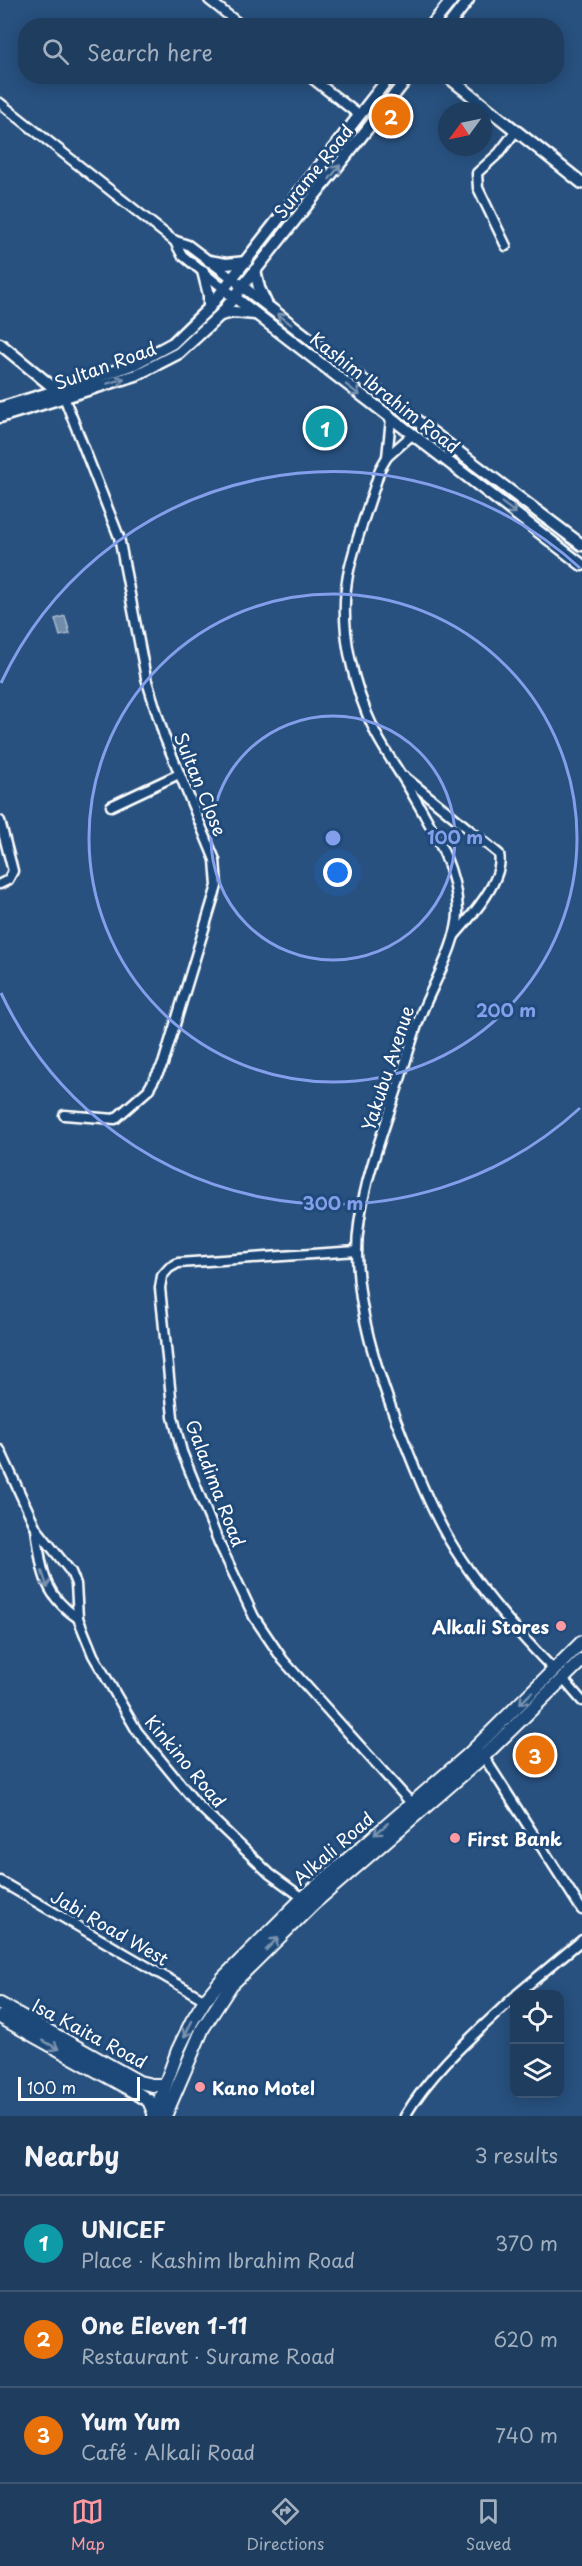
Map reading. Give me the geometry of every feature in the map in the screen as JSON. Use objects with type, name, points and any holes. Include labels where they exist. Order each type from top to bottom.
[{"type":"main road","name":"Alkali Road","points":[[158,2116],[203,2028],[231,1985],[313,1904],[480,1751],[558,1674],[582,1642]]},
{"type":"main road","name":"Alkali Road","points":[[558,1674],[582,1660]]},
{"type":"main road","name":"Alkali Road","points":[[158,2116],[165,2085],[178,2050],[205,2000],[223,1978],[303,1898],[411,1803],[480,1751]]},
{"type":"main road","name":"Isa Kaita Road","points":[[0,2004],[15,2019],[149,2101],[158,2116]]},
{"type":"main road","name":"Isa Kaita Road","points":[[0,2017],[15,2019],[140,2082],[165,2085]]},
{"type":"street","points":[[209,0],[232,18]]},
{"type":"street","points":[[437,18],[452,0]]},
{"type":"street","points":[[454,18],[468,0]]},
{"type":"street","points":[[319,84],[359,115]]},
{"type":"street","name":"Surame Road","points":[[229,293],[233,279],[384,84]]},
{"type":"street","name":"Surame Road","points":[[229,293],[242,286],[403,84]]},
{"type":"street","points":[[457,84],[582,183]]},
{"type":"street","name":"Kashim Ibrahim Road","points":[[0,104],[173,240],[188,245],[582,545]]},
{"type":"street","points":[[506,246],[478,188],[476,179],[477,172],[499,153],[515,132]]},
{"type":"street","name":"Kashim Ibrahim Road","points":[[173,240],[182,255],[229,293],[582,565]]},
{"type":"street","points":[[209,261],[225,264],[246,262]]},
{"type":"street","points":[[255,270],[259,288],[267,306]]},
{"type":"street","points":[[203,272],[209,295],[209,308]]},
{"type":"street","name":"Sultan Road","points":[[0,417],[62,394],[160,351],[174,343],[209,308],[229,293]]},
{"type":"street","name":"Sultan Road","points":[[0,408],[136,375],[167,360],[203,333],[220,315],[229,293]]},
{"type":"street","points":[[220,315],[234,312],[256,314]]},
{"type":"street","points":[[0,344],[62,394]]},
{"type":"street","name":"Sultan Close","points":[[62,394],[119,537],[146,678],[178,774],[215,860],[217,886],[163,1064],[148,1090],[115,1119],[64,1115]]},
{"type":"street","name":"Yakubu Avenue","points":[[387,457],[391,419]]},
{"type":"street","name":"Yakubu Avenue","points":[[413,434],[387,457],[380,469],[348,575],[345,602],[347,637],[353,675],[376,734],[445,852],[455,883],[458,914],[453,936],[420,1017],[376,1152],[364,1201],[357,1251],[362,1314],[374,1363],[426,1495],[447,1538],[477,1581],[526,1641],[582,1701]]},
{"type":"street","points":[[535,528],[544,516]]},
{"type":"street","points":[[111,806],[178,774]]},
{"type":"street","points":[[402,775],[500,855],[501,862],[496,878],[473,914],[453,936]]},
{"type":"street","points":[[0,821],[13,871],[8,880],[0,884]]},
{"type":"street","name":"Galadima Road","points":[[357,1251],[178,1263],[162,1276],[160,1301],[173,1417],[182,1452],[219,1543],[254,1617],[283,1660],[411,1803]]},
{"type":"street","name":"Kinkino Road","points":[[0,1450],[36,1528],[71,1572],[77,1591],[78,1618],[93,1655],[137,1731],[196,1803],[270,1874],[303,1898]]},
{"type":"street","name":"Kinkino Road","points":[[36,1528],[42,1571],[49,1590],[64,1609],[78,1618]]},
{"type":"street","points":[[480,1751],[582,1910]]},
{"type":"street","name":"Jabi Road West","points":[[0,1881],[205,2000]]},
{"type":"street","points":[[523,1990],[582,1940]]},
{"type":"street","points":[[405,2116],[419,2093],[460,2048],[510,2002]]},
{"type":"water","points":[[65,616],[70,634],[60,636],[55,619]]},
{"type":"place","name":"One Eleven 1-11","points":[[391,116]]},
{"type":"place","name":"UNICEF","points":[[325,428]]},
{"type":"place","name":"Alkali Stores","points":[[561,1626]]},
{"type":"place","name":"Yum Yum","points":[[535,1755]]},
{"type":"place","name":"First Bank","points":[[455,1838]]},
{"type":"place","name":"Kano Motel","points":[[200,2087]]}]
